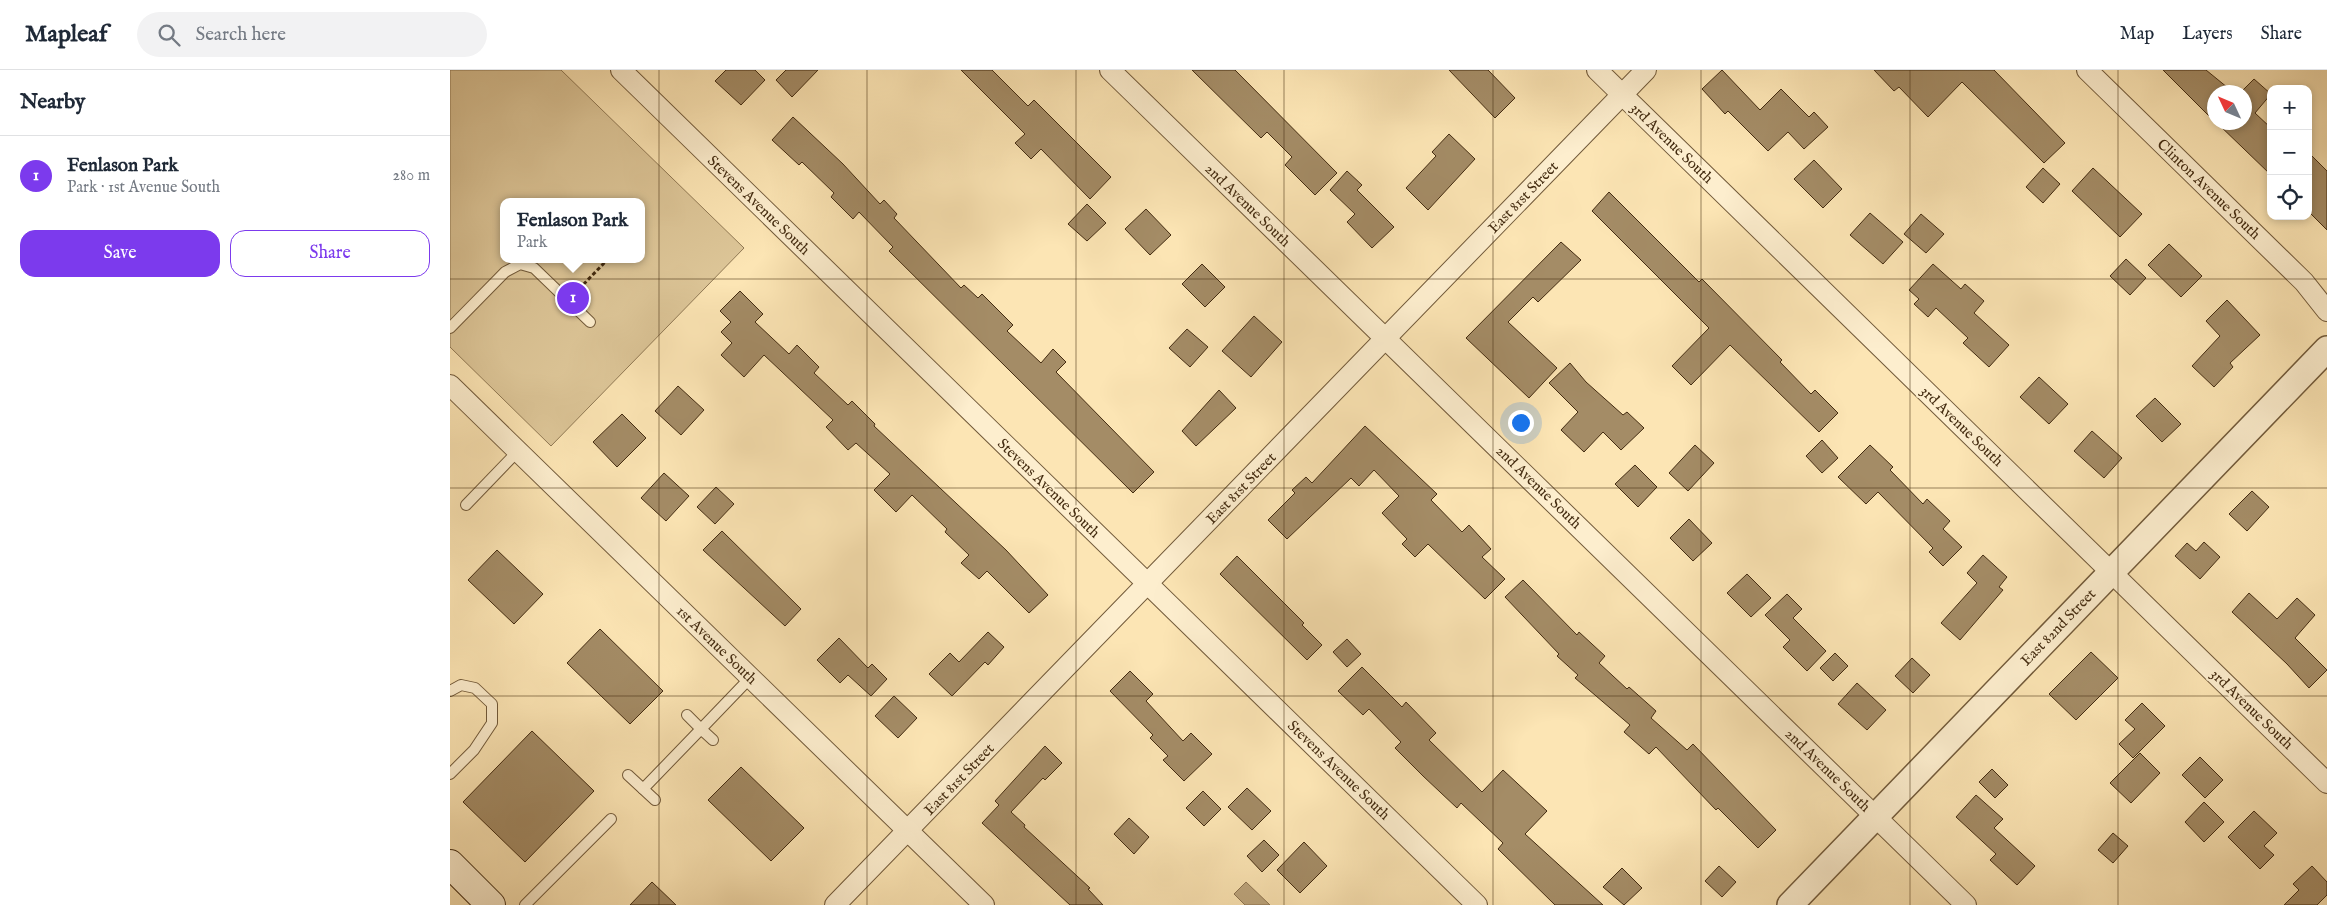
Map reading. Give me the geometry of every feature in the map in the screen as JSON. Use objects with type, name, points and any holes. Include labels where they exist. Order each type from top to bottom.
[{"type":"main road","points":[[450,864],[487,904]]},
{"type":"street","name":"Stevens Avenue South","points":[[621,70],[1477,905]]},
{"type":"street","name":"2nd Avenue South","points":[[1110,70],[1966,905]]},
{"type":"street","name":"3rd Avenue South","points":[[1597,70],[2327,783]]},
{"type":"street","name":"East 81st Street","points":[[835,905],[1646,70]]},
{"type":"street","name":"Clinton Avenue South","points":[[2087,70],[2304,282],[2327,311]]},
{"type":"street","name":"East 82nd Street","points":[[1790,905],[2327,349]]},
{"type":"street","name":"1st Avenue South","points":[[450,385],[984,905]]},
{"type":"lane","points":[[450,328],[505,272],[520,264],[534,268],[590,322]]},
{"type":"lane","points":[[466,504],[518,451]]},
{"type":"lane","points":[[643,789],[750,678]]},
{"type":"lane","points":[[450,691],[461,685],[474,688],[492,704],[492,723],[474,750],[450,774]]},
{"type":"lane","points":[[686,715],[713,740]]},
{"type":"lane","points":[[628,775],[655,800]]},
{"type":"lane","points":[[525,905],[611,818]]},
{"type":"path","points":[[579,289],[604,263]]},
{"type":"shaded area","points":[[450,70],[561,70],[744,248],[551,446],[450,347]]},
{"type":"shaded area","points":[[1246,882],[1270,905],[1245,905],[1234,894]]},
{"type":"building","points":[[726,70],[755,70],[765,80],[741,105],[715,81]]},
{"type":"building","points":[[786,70],[818,70],[792,97],[776,80]]},
{"type":"building","points":[[961,70],[992,70],[1028,106],[1034,100],[1111,177],[1090,199],[1041,149],[1031,159],[1015,143],[1025,134]]},
{"type":"building","points":[[1192,70],[1235,70],[1337,173],[1315,195],[1285,165],[1292,157],[1267,132],[1261,138]]},
{"type":"building","points":[[1449,70],[1488,70],[1515,98],[1495,118]]},
{"type":"building","points":[[1722,70],[1760,110],[1781,89],[1809,117],[1814,112],[1828,127],[1804,149],[1788,132],[1768,151],[1728,111],[1725,114],[1702,89]]},
{"type":"building","points":[[1874,70],[1994,70],[2065,143],[2044,163],[1962,82],[1928,117],[1899,87],[1894,91]]},
{"type":"building","points":[[2163,70],[2206,70],[2224,85],[2207,85],[2207,114]]},
{"type":"building","points":[[2254,79],[2267,90],[2267,99],[2255,113],[2267,124],[2267,171],[2224,130],[2252,130],[2252,85],[2248,85]]},
{"type":"building","points":[[793,117],[843,164],[880,204],[884,200],[897,214],[894,218],[961,288],[964,285],[978,298],[982,294],[1013,325],[1007,331],[1041,363],[1053,349],[1066,362],[1056,372],[1154,472],[1133,493],[889,251],[893,247],[859,212],[853,219],[831,197],[834,193],[802,162],[799,165],[772,140]]},
{"type":"building","points":[[1449,134],[1475,159],[1428,210],[1406,188],[1436,156],[1432,152]]},
{"type":"building","points":[[2312,156],[2327,171],[2327,230],[2312,215]]},
{"type":"building","points":[[1814,160],[1842,189],[1823,208],[1794,179]]},
{"type":"building","points":[[2043,168],[2060,184],[2043,203],[2026,187]]},
{"type":"building","points":[[2093,168],[2142,214],[2120,237],[2072,191]]},
{"type":"building","points":[[1347,171],[1362,185],[1357,190],[1394,227],[1372,248],[1347,222],[1355,214],[1330,190]]},
{"type":"building","points":[[1609,192],[1699,282],[1702,279],[1782,360],[1780,362],[1811,394],[1815,390],[1838,413],[1819,432],[1730,345],[1691,385],[1672,366],[1709,328],[1592,211]]},
{"type":"building","points":[[1087,204],[1106,223],[1087,241],[1068,224]]},
{"type":"building","points":[[1146,209],[1171,235],[1150,255],[1125,229]]},
{"type":"building","points":[[1870,213],[1903,242],[1883,264],[1850,235]]},
{"type":"building","points":[[1921,214],[1944,234],[1926,253],[1904,234]]},
{"type":"building","points":[[1561,242],[1581,260],[1538,302],[1533,297],[1508,322],[1557,368],[1529,398],[1466,338]]},
{"type":"building","points":[[2169,244],[2202,276],[2181,297],[2148,265]]},
{"type":"building","points":[[2126,259],[2146,278],[2130,295],[2110,276]]},
{"type":"building","points":[[1202,264],[1225,287],[1205,307],[1182,284]]},
{"type":"building","points":[[1933,264],[1961,289],[1965,284],[1984,301],[1974,313],[2009,345],[1989,367],[1963,343],[1968,338],[1936,308],[1928,317],[1914,304],[1919,299],[1909,290]]},
{"type":"building","points":[[740,291],[763,314],[755,322],[789,354],[797,345],[819,367],[814,373],[848,405],[852,401],[875,424],[874,426],[1006,550],[1048,595],[1029,613],[987,571],[979,579],[961,563],[969,555],[945,532],[947,529],[912,495],[896,512],[874,490],[890,474],[856,443],[848,450],[826,427],[833,420],[764,355],[744,377],[721,355],[732,343],[721,332],[731,322],[720,311]]},
{"type":"building","points":[[2227,300],[2260,335],[2230,363],[2233,367],[2214,387],[2192,366],[2220,336],[2206,321]]},
{"type":"building","points":[[1254,316],[1282,342],[1251,377],[1222,351]]},
{"type":"building","points":[[1187,329],[1208,347],[1190,367],[1169,348]]},
{"type":"building","points":[[1570,363],[1586,382],[1623,415],[1627,412],[1644,428],[1621,450],[1603,432],[1584,452],[1561,430],[1578,412],[1549,383]]},
{"type":"building","points":[[2039,377],[2068,404],[2049,424],[2020,397]]},
{"type":"building","points":[[678,386],[704,410],[681,435],[655,411]]},
{"type":"building","points":[[1219,390],[1236,408],[1196,446],[1182,431]]},
{"type":"building","points":[[2155,398],[2181,424],[2162,442],[2136,416]]},
{"type":"building","points":[[622,414],[646,438],[617,467],[593,442]]},
{"type":"building","points":[[1365,426],[1437,494],[1431,500],[1462,532],[1469,525],[1491,549],[1482,557],[1505,579],[1485,599],[1428,544],[1415,557],[1402,544],[1407,539],[1382,513],[1399,496],[1374,470],[1359,486],[1351,478],[1287,539],[1268,520],[1295,493],[1292,490],[1306,477],[1312,483]]},
{"type":"building","points":[[2092,431],[2122,458],[2104,478],[2074,451]]},
{"type":"building","points":[[1822,440],[1838,458],[1822,473],[1806,456]]},
{"type":"building","points":[[1695,445],[1714,463],[1688,491],[1669,473]]},
{"type":"building","points":[[1870,445],[1893,467],[1890,470],[1923,504],[1927,499],[1950,521],[1943,529],[1962,547],[1943,566],[1929,552],[1933,548],[1878,492],[1866,504],[1838,477]]},
{"type":"building","points":[[1635,465],[1657,487],[1638,507],[1615,484]]},
{"type":"building","points":[[664,473],[689,496],[666,521],[641,498]]},
{"type":"building","points":[[716,487],[734,504],[715,524],[697,507]]},
{"type":"building","points":[[2252,491],[2269,507],[2247,531],[2229,514]]},
{"type":"building","points":[[1689,519],[1712,543],[1693,561],[1670,538]]},
{"type":"building","points":[[722,531],[801,609],[785,626],[703,550]]},
{"type":"building","points":[[2204,542],[2220,557],[2200,579],[2175,556],[2187,543],[2196,551]]},
{"type":"building","points":[[497,550],[543,594],[514,624],[468,580]]},
{"type":"building","points":[[1983,555],[2007,577],[1999,587],[2003,590],[1960,640],[1941,623],[1977,583],[1967,573]]},
{"type":"building","points":[[1237,556],[1304,623],[1302,625],[1322,645],[1307,660],[1220,574]]},
{"type":"building","points":[[1747,574],[1771,598],[1751,617],[1727,593]]},
{"type":"building","points":[[1523,580],[1577,635],[1579,632],[1605,656],[1599,663],[1627,689],[1629,687],[1656,711],[1651,718],[1687,750],[1693,744],[1776,830],[1758,848],[1718,808],[1716,810],[1656,747],[1649,754],[1624,732],[1630,725],[1575,678],[1578,675],[1557,656],[1559,654],[1505,597]]},
{"type":"building","points":[[2249,593],[2277,619],[2297,598],[2315,615],[2295,638],[2327,670],[2309,688],[2287,664],[2232,612]]},
{"type":"building","points":[[1787,594],[1802,609],[1793,618],[1826,651],[1807,671],[1783,647],[1790,640],[1765,615]]},
{"type":"building","points":[[600,629],[663,691],[630,724],[567,663]]},
{"type":"building","points":[[988,632],[1004,647],[988,665],[985,662],[952,696],[929,674],[950,653],[959,662]]},
{"type":"building","points":[[839,638],[868,668],[872,664],[887,679],[871,696],[848,675],[840,683],[817,660]]},
{"type":"building","points":[[1347,639],[1361,654],[1347,667],[1333,652]]},
{"type":"building","points":[[2091,652],[2118,678],[2076,720],[2049,694]]},
{"type":"building","points":[[1835,653],[1848,666],[1833,681],[1820,668]]},
{"type":"building","points":[[1912,658],[1930,675],[1913,693],[1895,676]]},
{"type":"building","points":[[1362,667],[1402,707],[1406,702],[1436,733],[1429,740],[1482,792],[1503,770],[1547,811],[1525,834],[1603,905],[1555,905],[1498,849],[1503,843],[1461,803],[1457,808],[1423,776],[1395,748],[1401,742],[1369,709],[1363,715],[1338,691]]},
{"type":"building","points":[[1130,671],[1153,694],[1146,701],[1183,741],[1191,733],[1212,754],[1184,781],[1163,760],[1168,756],[1150,738],[1153,735],[1110,691]]},
{"type":"building","points":[[1857,683],[1886,710],[1867,730],[1838,704]]},
{"type":"building","points":[[894,696],[917,718],[898,738],[875,716]]},
{"type":"building","points":[[2142,703],[2165,726],[2133,758],[2119,744],[2135,729],[2125,720]]},
{"type":"building","points":[[532,731],[594,791],[525,862],[463,802]]},
{"type":"building","points":[[1045,746],[1062,763],[1045,780],[1043,778],[1011,812],[1025,825],[1024,827],[1090,888],[1088,889],[1103,905],[1070,905],[982,823],[999,805],[995,801]]},
{"type":"building","points":[[2140,753],[2160,773],[2131,803],[2110,783]]},
{"type":"building","points":[[2200,757],[2223,780],[2205,798],[2182,775]]},
{"type":"building","points":[[741,767],[804,828],[771,861],[708,800]]},
{"type":"building","points":[[1992,769],[2008,785],[1995,798],[1979,782]]},
{"type":"building","points":[[1247,788],[1271,811],[1252,830],[1228,807]]},
{"type":"building","points":[[1203,791],[1221,809],[1204,826],[1186,808]]},
{"type":"building","points":[[1976,795],[2003,819],[1994,828],[2035,866],[2017,885],[1990,860],[1996,854],[1956,817]]},
{"type":"building","points":[[2204,802],[2224,822],[2204,842],[2185,822]]},
{"type":"building","points":[[2254,811],[2277,833],[2264,846],[2274,855],[2260,869],[2228,837]]},
{"type":"building","points":[[1129,818],[1149,837],[1134,854],[1114,834]]},
{"type":"building","points":[[2113,833],[2128,846],[2113,863],[2098,850]]},
{"type":"building","points":[[1264,840],[1279,855],[1262,872],[1247,856]]},
{"type":"building","points":[[1304,842],[1327,866],[1300,893],[1277,870]]},
{"type":"building","points":[[1719,866],[1736,882],[1722,897],[1705,881]]},
{"type":"building","points":[[2312,866],[2327,882],[2327,895],[2317,905],[2284,905],[2299,890],[2293,884]]},
{"type":"building","points":[[1622,868],[1642,888],[1624,905],[1603,887]]},
{"type":"building","points":[[652,882],[676,905],[630,905]]},
{"type":"place","name":"Fenlason Park","points":[[573,298]]}]
